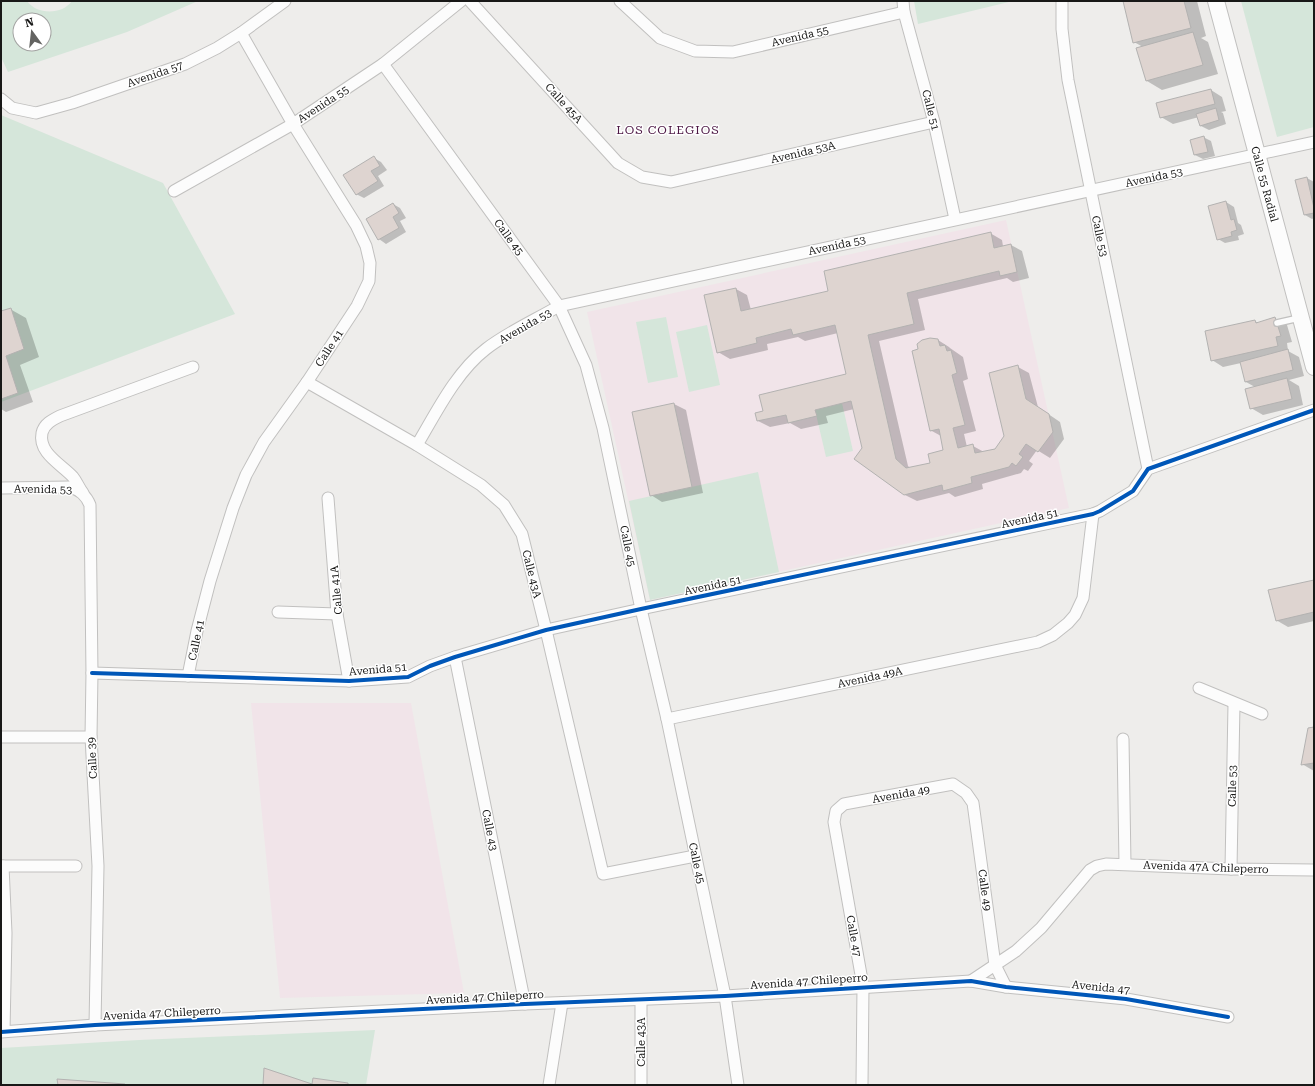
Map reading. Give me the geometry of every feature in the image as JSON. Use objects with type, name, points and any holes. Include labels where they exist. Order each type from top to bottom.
[{"type":"main road","name":"Calle 55 Radial","points":[[1216,1],[1314,367]]},
{"type":"street","name":"Avenida 57","points":[[1,99],[12,108],[36,113],[72,103],[186,64],[242,33],[285,1]]},
{"type":"street","name":"Avenida 55","points":[[174,191],[293,124],[384,64],[461,1]]},
{"type":"street","name":"Calle 45A","points":[[470,1],[618,163],[642,176],[672,182]]},
{"type":"street","name":"Avenida 55","points":[[620,1],[660,38],[694,51],[733,52],[904,7]]},
{"type":"street","name":"Calle 53","points":[[1062,1],[1062,29],[1068,80],[1148,469]]},
{"type":"street","name":"Calle 51","points":[[904,7],[934,122],[955,219]]},
{"type":"street","name":"Calle 41","points":[[188,676],[197,631],[210,581],[246,475],[264,442],[307,382],[357,306],[369,281],[370,263],[366,246],[356,225],[293,124],[242,33]]},
{"type":"street","name":"Calle 45","points":[[384,64],[559,306],[586,364],[603,428],[641,609],[667,719],[725,996],[738,1085]]},
{"type":"street","name":"Avenida 53A","points":[[672,182],[934,122]]},
{"type":"street","name":"Avenida 53","points":[[417,445],[453,385],[464,370],[485,350],[521,327],[559,306],[1314,142]]},
{"type":"street","name":"Calle 39","points":[[94,1025],[98,866],[91,737],[92,673],[90,505],[73,478],[45,451],[42,441],[43,430],[54,419],[60,416],[193,367]]},
{"type":"street","name":"Calle 43A","points":[[307,382],[417,445],[481,485],[504,505],[522,534],[603,874],[695,856]]},
{"type":"street","points":[[1148,469],[1314,410]]},
{"type":"street","name":"Avenida 51","points":[[92,673],[349,681],[408,677],[430,666],[455,657],[546,630],[1093,514],[1132,491],[1148,469]]},
{"type":"street","name":"Avenida 53","points":[[1,488],[70,487],[77,489],[83,494]]},
{"type":"street","name":"Calle 41A","points":[[328,498],[338,614],[349,681]]},
{"type":"street","name":"Avenida 49A","points":[[667,719],[1038,642],[1053,635],[1076,615],[1083,598],[1093,514]]},
{"type":"street","points":[[278,612],[338,614]]},
{"type":"street","name":"Calle 43","points":[[455,657],[525,1004]]},
{"type":"street","points":[[1199,688],[1234,704],[1262,714]]},
{"type":"street","name":"Calle 53","points":[[1230,868],[1234,704]]},
{"type":"street","points":[[1,737],[91,737]]},
{"type":"street","points":[[1123,739],[1125,864]]},
{"type":"street","name":"Avenida 49","points":[[836,812],[844,804],[953,784],[966,793]]},
{"type":"street","name":"Calle 49","points":[[966,793],[973,803],[995,965],[1006,987]]},
{"type":"street","name":"Calle 47","points":[[836,812],[834,822],[863,986],[862,1085]]},
{"type":"street","name":"Avenida 47A Chileperro","points":[[995,965],[1016,951],[1041,928],[1090,870],[1097,866],[1106,864],[1125,864],[1314,870]]},
{"type":"street","points":[[3,1032],[6,933],[2,866],[76,866]]},
{"type":"street","points":[[971,981],[995,965]]},
{"type":"street","name":"Avenida 47 Chileperro","points":[[3,1032],[94,1025],[725,996],[863,986],[971,981]]},
{"type":"street","name":"Avenida 47","points":[[971,981],[1006,987],[1126,999],[1228,1017]]},
{"type":"street","name":"Calle 43A","points":[[641,1000],[641,1085]]},
{"type":"street","points":[[549,1085],[562,1003]]},
{"type":"lane","points":[[1277,323],[1301,318]]},
{"type":"shaded area","points":[[1006,220],[1069,508],[650,600],[587,312]]},
{"type":"shaded area","points":[[251,703],[411,703],[464,993],[280,998]]},
{"type":"green space","points":[[1,1],[27,1],[31,6],[37,9],[50,12],[68,6],[72,1],[198,1],[127,32],[8,72],[1,57]]},
{"type":"green space","points":[[914,1],[1013,1],[918,24]]},
{"type":"green space","points":[[1241,1],[1314,1],[1314,127],[1277,137]]},
{"type":"green space","points":[[1,115],[163,183],[235,314],[1,402]]},
{"type":"green space","points":[[666,317],[678,377],[648,383],[636,322]]},
{"type":"green space","points":[[707,325],[720,385],[689,392],[676,332]]},
{"type":"green space","points":[[842,403],[853,451],[826,457],[815,410]]},
{"type":"green space","points":[[758,472],[779,572],[650,600],[629,501]]},
{"type":"green space","points":[[375,1030],[366,1085],[1,1085],[1,1048],[139,1040]]},
{"type":"building","points":[[1123,1],[1184,1],[1191,28],[1133,43]]},
{"type":"building","points":[[1193,32],[1203,65],[1146,81],[1136,48]]},
{"type":"building","points":[[1211,89],[1215,104],[1160,118],[1156,103]]},
{"type":"building","points":[[1216,108],[1219,120],[1200,126],[1196,114]]},
{"type":"building","points":[[1204,136],[1208,152],[1194,155],[1190,140]]},
{"type":"building","points":[[374,156],[380,166],[371,171],[378,181],[356,195],[343,175]]},
{"type":"building","points":[[1307,177],[1314,213],[1304,215],[1295,180]]},
{"type":"building","points":[[1226,201],[1231,220],[1234,219],[1237,230],[1231,232],[1232,236],[1217,240],[1208,206]]},
{"type":"building","points":[[393,203],[399,213],[393,217],[399,228],[378,240],[366,219]]},
{"type":"building","points":[[991,232],[994,248],[1011,244],[1017,272],[1000,276],[999,271],[907,293],[914,324],[868,335],[896,459],[906,468],[930,463],[928,454],[943,450],[939,429],[930,431],[912,351],[918,349],[917,344],[922,340],[930,338],[938,339],[940,346],[945,345],[947,351],[951,350],[957,373],[952,375],[965,425],[953,428],[958,448],[973,444],[975,453],[995,449],[1004,436],[989,373],[1018,365],[1026,399],[1049,414],[1053,432],[1038,452],[1026,444],[1019,454],[1023,457],[1016,466],[1012,463],[1009,467],[971,477],[972,483],[943,491],[942,485],[904,495],[854,459],[862,448],[851,401],[815,410],[817,416],[788,423],[786,415],[757,421],[755,413],[763,411],[759,395],[846,374],[835,325],[793,335],[791,329],[756,338],[757,343],[717,353],[704,295],[736,288],[741,311],[828,291],[824,271]]},
{"type":"building","points":[[11,308],[24,349],[6,356],[18,393],[1,399],[1,311]]},
{"type":"building","points":[[1275,317],[1281,336],[1276,337],[1278,346],[1211,361],[1205,331],[1255,320],[1256,323]]},
{"type":"building","points":[[1288,349],[1293,370],[1245,382],[1240,362]]},
{"type":"building","points":[[1287,378],[1292,399],[1250,409],[1245,389]]},
{"type":"building","points":[[674,403],[692,487],[650,496],[632,412]]},
{"type":"building","points":[[1314,580],[1314,612],[1276,621],[1268,590]]},
{"type":"building","points":[[1314,727],[1314,763],[1301,765],[1308,728]]},
{"type":"building","points":[[264,1068],[312,1084],[313,1078],[348,1083],[348,1085],[263,1085]]},
{"type":"building","points":[[57,1079],[125,1084],[125,1085],[58,1085]]},
{"type":"cycle path","points":[[92,673],[349,681],[408,677],[430,666],[455,657],[546,630],[1093,514],[1133,491],[1148,469],[1314,410]]},
{"type":"cycle path","points":[[1,1032],[95,1025],[525,1004],[725,996],[971,981],[1006,987],[1126,999],[1228,1017]]},
{"type":"district","name":"LOS COLEGIOS","points":[[668,130]]}]
